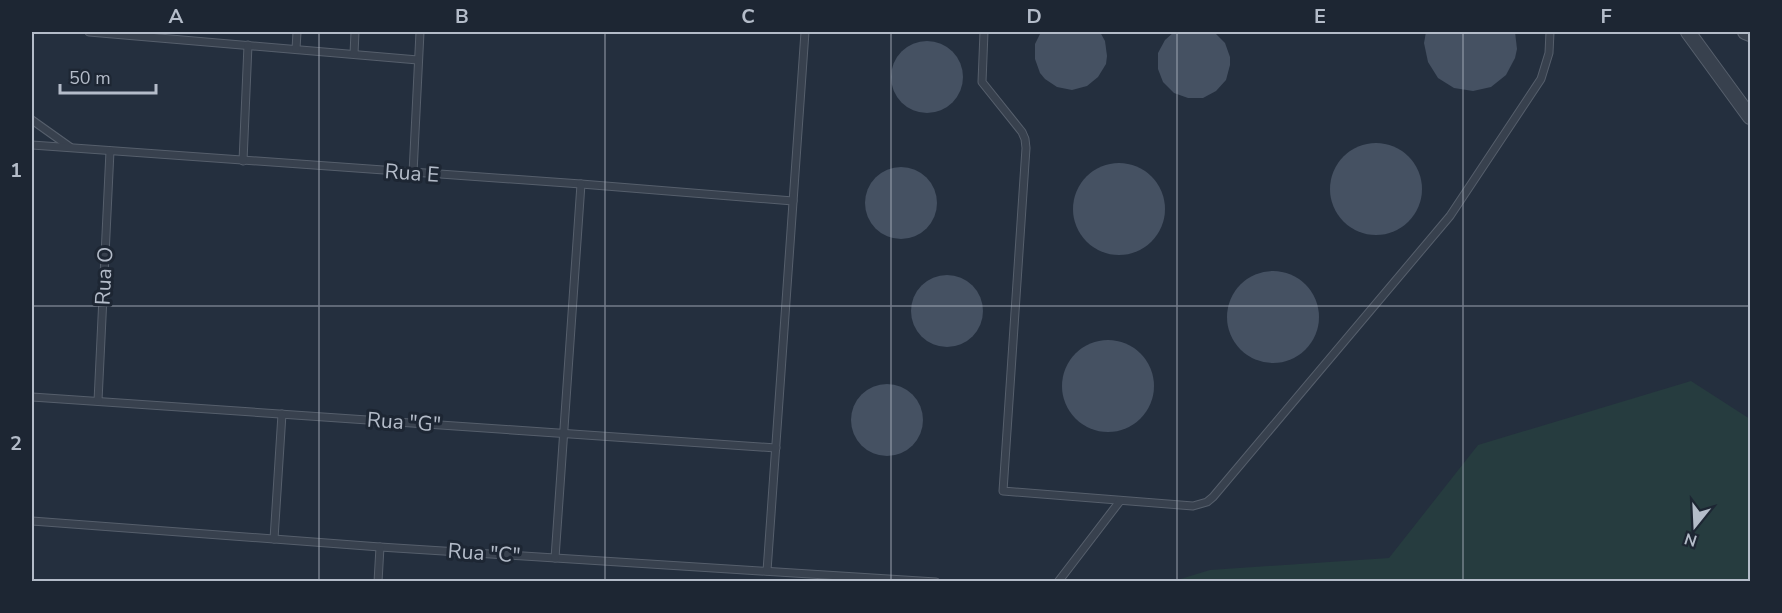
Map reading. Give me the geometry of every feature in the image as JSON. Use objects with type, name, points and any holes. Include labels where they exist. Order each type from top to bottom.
[{"type":"street","points":[[1688,32],[1750,117]]},
{"type":"street","points":[[1745,32],[1750,34]]},
{"type":"lane","points":[[89,32],[163,35],[418,60]]},
{"type":"lane","points":[[296,49],[297,32]]},
{"type":"lane","points":[[354,54],[355,32]]},
{"type":"lane","points":[[413,173],[420,32]]},
{"type":"lane","points":[[767,571],[805,32]]},
{"type":"lane","points":[[984,32],[982,82],[1026,139],[1004,491],[1193,506],[1207,502],[1213,497],[1450,216],[1541,79],[1549,53],[1550,32]]},
{"type":"lane","points":[[243,160],[248,45]]},
{"type":"lane","points":[[32,120],[72,148]]},
{"type":"lane","name":"Rua E","points":[[32,145],[793,201]]},
{"type":"lane","name":"Rua O","points":[[98,402],[110,151]]},
{"type":"lane","points":[[555,558],[581,184]]},
{"type":"lane","name":"Rua \"G\"","points":[[32,397],[776,448]]},
{"type":"lane","points":[[274,539],[282,414]]},
{"type":"lane","points":[[1058,582],[1120,501]]},
{"type":"lane","name":"Rua \"C\"","points":[[32,521],[381,547],[936,582]]},
{"type":"lane","points":[[378,582],[381,547]]},
{"type":"green space","points":[[1691,381],[1750,419],[1750,581],[1174,581],[1210,570],[1389,558],[1478,445]]},
{"type":"building","points":[[1041,32],[1100,32],[1105,41],[1107,56],[1106,64],[1098,77],[1087,86],[1072,90],[1057,87],[1045,79],[1035,59],[1035,44]]},
{"type":"building","points":[[1174,32],[1214,32],[1225,43],[1230,65],[1226,80],[1216,91],[1203,98],[1188,98],[1174,93],[1163,82],[1158,69],[1158,53],[1165,40]]},
{"type":"building","points":[[1426,32],[1515,32],[1517,49],[1515,58],[1506,75],[1491,87],[1473,91],[1454,88],[1438,78],[1428,62],[1424,43]]},
{"type":"building","points":[[934,41],[953,51],[961,63],[963,77],[961,91],[953,103],[941,111],[920,113],[901,103],[893,91],[891,70],[901,51],[913,43]]},
{"type":"building","points":[[1376,143],[1394,146],[1409,156],[1419,171],[1422,189],[1419,207],[1409,222],[1394,232],[1376,235],[1358,232],[1343,222],[1333,207],[1330,189],[1333,171],[1343,156],[1358,146]]},
{"type":"building","points":[[1119,163],[1137,166],[1152,176],[1162,191],[1165,209],[1162,227],[1152,242],[1137,252],[1119,255],[1101,252],[1086,242],[1076,227],[1073,209],[1076,191],[1086,176],[1101,166]]},
{"type":"building","points":[[908,167],[927,177],[935,189],[937,203],[935,217],[927,229],[915,237],[894,239],[875,229],[867,217],[865,196],[875,177],[887,169]]},
{"type":"building","points":[[1273,271],[1291,274],[1306,284],[1316,299],[1319,317],[1316,335],[1306,350],[1291,360],[1273,363],[1255,360],[1240,350],[1230,335],[1227,317],[1230,299],[1240,284],[1255,274]]},
{"type":"building","points":[[954,275],[973,285],[981,297],[983,311],[981,325],[973,337],[961,345],[940,347],[921,337],[913,325],[911,304],[921,285],[933,277]]},
{"type":"building","points":[[1108,340],[1126,343],[1141,353],[1151,368],[1154,386],[1151,404],[1141,419],[1126,429],[1108,432],[1090,429],[1075,419],[1065,404],[1062,386],[1065,368],[1075,353],[1090,343]]},
{"type":"building","points":[[894,384],[913,394],[921,406],[923,420],[921,434],[913,446],[901,454],[880,456],[861,446],[853,434],[851,413],[861,394],[873,386]]}]
